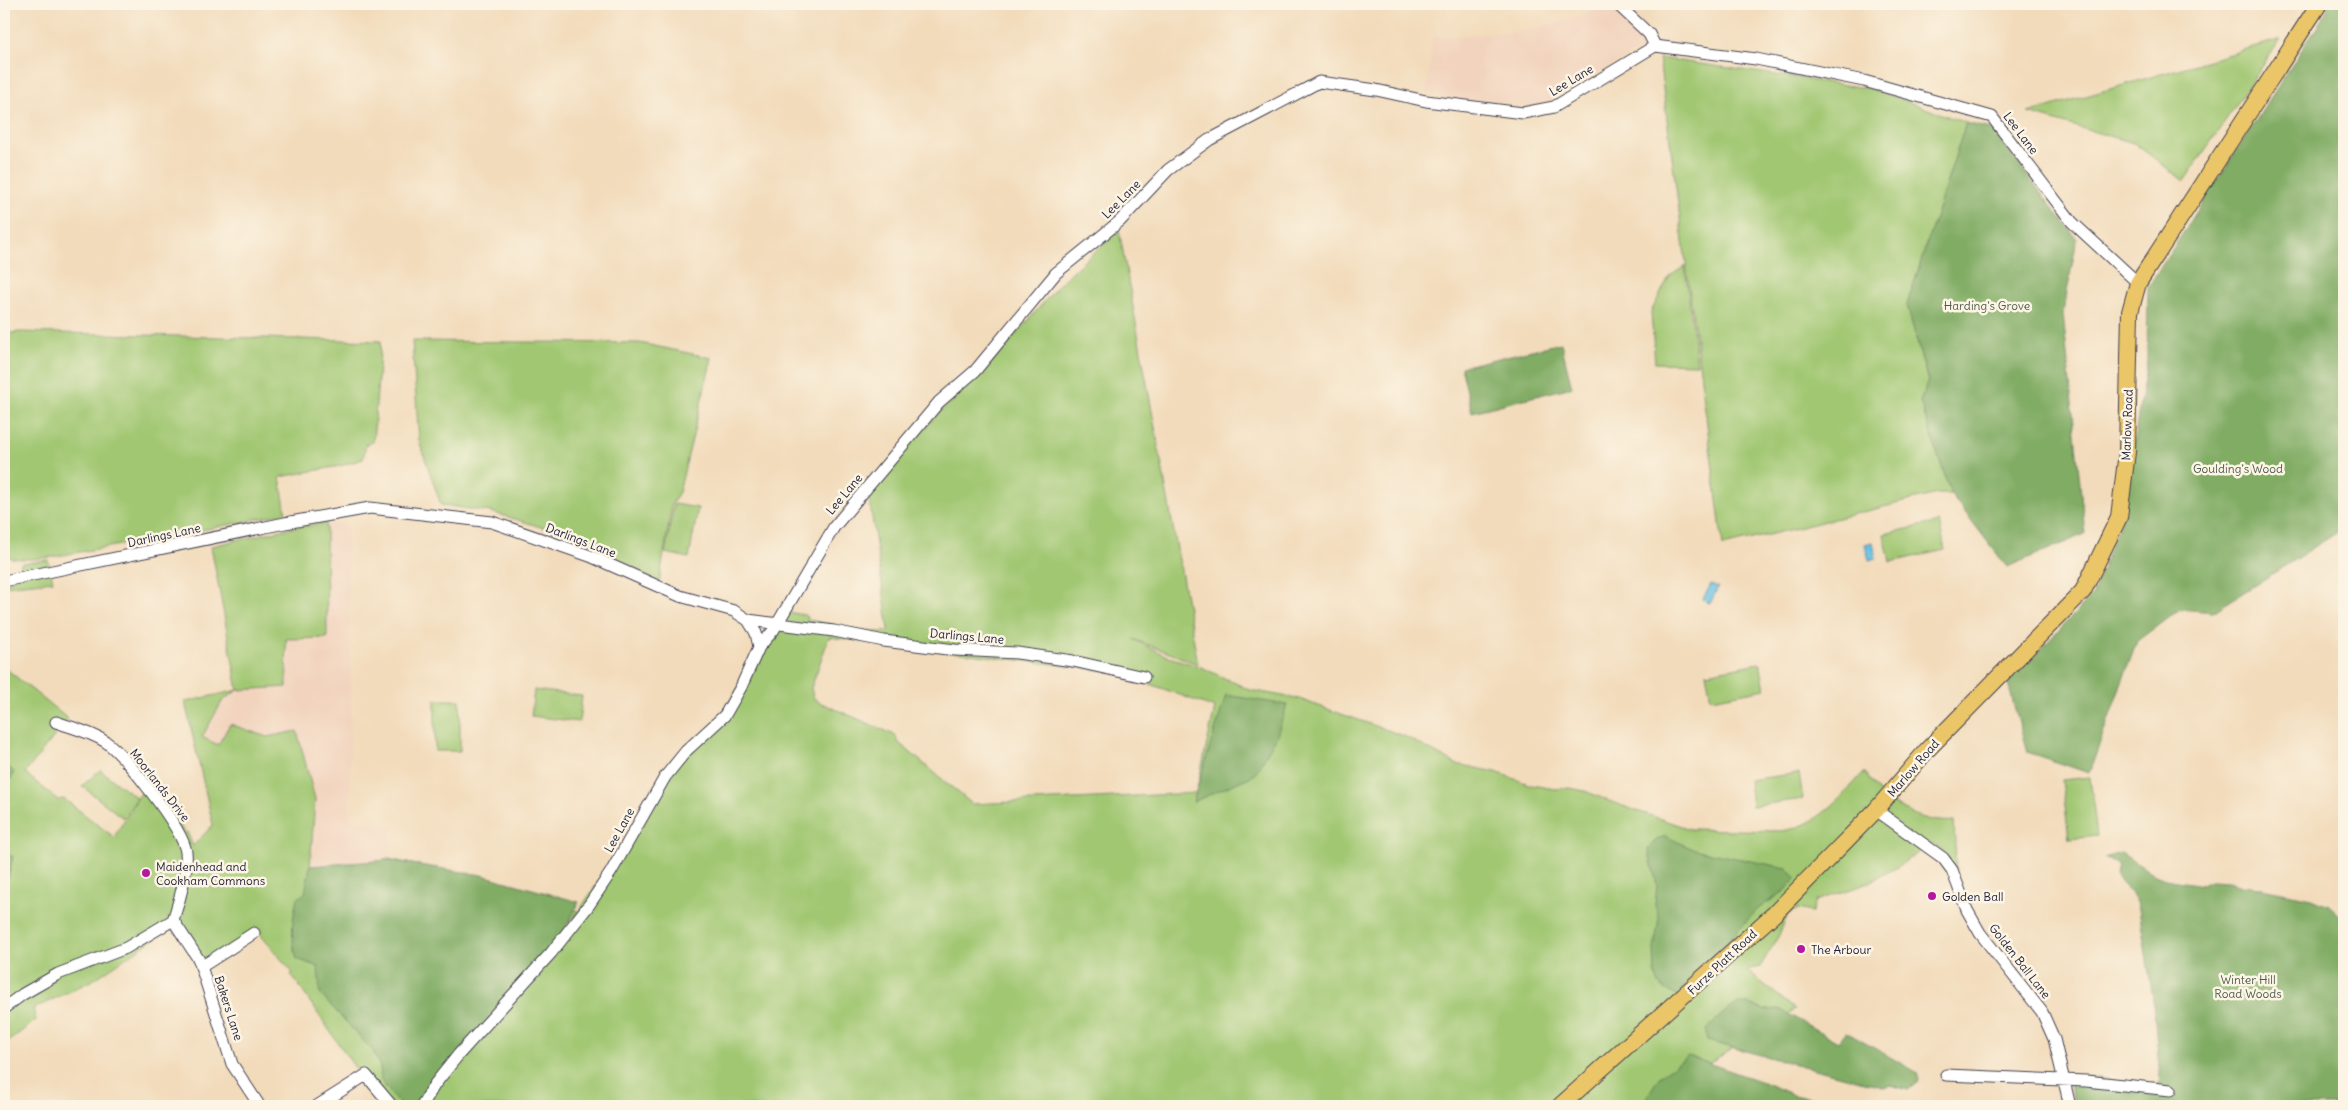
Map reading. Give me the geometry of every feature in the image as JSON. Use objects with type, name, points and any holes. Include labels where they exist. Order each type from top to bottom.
[{"type":"main road","name":"Marlow Road","points":[[1876,810],[1927,750],[2083,591],[2119,517],[2127,452],[2130,312],[2138,283],[2318,4]]},
{"type":"main road","name":"Furze Platt Road","points":[[1560,1106],[1738,948],[1876,810]]},
{"type":"street","points":[[1617,4],[1649,34],[1655,46]]},
{"type":"street","name":"Lee Lane","points":[[422,1106],[435,1084],[458,1054],[550,953],[589,905],[611,872],[665,777],[686,751],[725,715],[741,688],[759,646],[773,631],[834,527],[939,402],[975,371],[1056,274],[1120,221],[1168,170],[1209,140],[1319,82],[1478,109],[1523,113],[1554,107],[1655,46],[1756,59],[1864,82],[1992,117],[2072,222],[2138,283]]},
{"type":"street","name":"Darlings Lane","points":[[4,581],[285,523],[370,508],[492,522],[590,556],[680,596],[734,611],[748,620],[834,631],[884,641],[1073,661],[1144,677]]},
{"type":"street","points":[[748,620],[756,633],[759,646]]},
{"type":"street","name":"Moorlands Drive","points":[[56,722],[107,742],[150,790],[183,839],[186,854],[185,867],[173,920]]},
{"type":"street","name":"Golden Ball Lane","points":[[1876,810],[1943,858],[1952,870],[1966,910],[1980,933],[2042,1012],[2054,1039],[2070,1106]]},
{"type":"street","points":[[4,1008],[23,994],[58,974],[126,948],[173,920]]},
{"type":"street","name":"Bakers Lane","points":[[173,920],[201,967],[232,1064],[259,1104]]},
{"type":"street","points":[[201,967],[254,933]]},
{"type":"street","points":[[317,1106],[366,1075],[392,1106]]},
{"type":"street","points":[[1946,1075],[2065,1080],[2171,1090]]},
{"type":"shaded area","points":[[1602,4],[1606,4],[1643,32],[1647,46],[1549,101],[1530,106],[1477,103],[1427,93],[1432,37],[1509,33],[1535,28],[1586,15]]},
{"type":"shaded area","points":[[347,522],[351,698],[349,819],[392,827],[388,860],[311,865],[191,849],[213,825],[185,702],[238,690],[211,546],[290,528]]},
{"type":"green space","name":"Goulding's Wood","points":[[2329,4],[2344,4],[2344,528],[2213,612],[2180,609],[2137,641],[2089,773],[2027,752],[2008,684],[2093,594],[2122,516],[2147,360],[2148,287],[2325,14]]},
{"type":"green space","points":[[2281,39],[2184,181],[2134,143],[2028,113]]},
{"type":"green space","points":[[1659,58],[1873,89],[1966,123],[1907,305],[1928,382],[1920,402],[1951,494],[1937,494],[1723,546]]},
{"type":"green space","name":"Harding's Grove","points":[[1966,123],[1991,129],[2077,239],[2063,313],[2085,534],[2007,567],[1951,494],[1920,402],[1928,381],[1907,305]]},
{"type":"green space","points":[[1119,230],[1198,664],[1133,639],[1169,657],[1201,667],[1250,690],[1299,699],[1404,736],[1456,764],[1496,772],[1531,785],[1585,791],[1690,829],[1781,831],[1794,828],[1818,817],[1828,809],[1864,772],[1881,794],[1906,811],[1925,818],[1954,821],[1956,871],[1942,850],[1930,843],[1899,866],[1866,884],[1816,901],[1812,912],[1798,909],[1788,914],[1778,937],[1760,967],[1746,970],[1795,1009],[1641,1106],[425,1106],[435,1088],[540,969],[680,760],[710,732],[787,612],[805,615],[809,620],[850,629],[872,632],[889,630],[868,491],[944,407],[986,369],[1063,280]],"holes":[[[829,637],[1118,672],[1215,708],[1196,793],[972,804],[899,743],[895,735],[819,702],[813,697],[811,688]]]},
{"type":"green space","points":[[1685,266],[1697,364],[1655,363],[1651,312],[1669,277]]},
{"type":"green space","points":[[19,332],[381,341],[373,442],[366,444],[363,459],[340,466],[280,477],[286,513],[59,556],[24,559],[4,556],[4,334]]},
{"type":"green space","points":[[412,341],[640,343],[712,358],[679,492],[672,504],[659,584],[594,543],[491,512],[441,505],[419,441]]},
{"type":"green space","points":[[1561,343],[1572,387],[1472,412],[1461,367]]},
{"type":"green space","points":[[674,504],[698,508],[689,558],[665,553]]},
{"type":"green space","points":[[1939,522],[1945,550],[1890,562],[1884,534]]},
{"type":"green space","points":[[326,523],[327,638],[286,639],[287,687],[238,690],[211,546],[290,528]]},
{"type":"green space","points":[[48,560],[53,581],[4,586],[20,573],[21,563]]},
{"type":"green space","points":[[1760,663],[1765,689],[1711,699],[1706,673]]},
{"type":"green space","points":[[4,667],[68,719],[25,773],[58,800],[64,799],[114,837],[142,791],[149,788],[185,833],[187,832],[193,846],[213,825],[185,702],[238,690],[223,700],[202,737],[218,745],[230,724],[267,737],[297,731],[315,799],[310,867],[383,863],[385,858],[439,870],[578,911],[418,1106],[381,1106],[291,974],[293,973],[257,931],[204,964],[175,930],[166,931],[93,980],[33,1009],[36,1020],[4,1045]]},
{"type":"green space","points":[[534,690],[582,696],[579,722],[531,716]]},
{"type":"green space","points":[[1226,695],[1287,705],[1276,738],[1254,775],[1193,802]]},
{"type":"green space","points":[[435,700],[460,700],[460,751],[435,751]]},
{"type":"green space","points":[[4,763],[14,772],[4,791]]},
{"type":"green space","points":[[100,770],[137,798],[123,818],[82,786]]},
{"type":"green space","points":[[1799,773],[1803,799],[1752,806],[1749,780]]},
{"type":"green space","points":[[2090,777],[2097,836],[2069,839],[2062,780]]},
{"type":"green space","points":[[1665,836],[1691,848],[1787,868],[1796,878],[1786,890],[1758,909],[1676,996],[1659,985],[1655,972],[1654,949],[1659,918],[1655,905],[1657,885],[1648,849],[1655,841]]},
{"type":"green space","points":[[4,852],[13,857],[8,878],[4,881]]},
{"type":"green space","name":"Winter Hill Road Woods","points":[[2121,853],[2155,875],[2165,879],[2202,885],[2210,881],[2229,882],[2241,886],[2262,888],[2312,898],[2329,905],[2344,919],[2344,1106],[2074,1106],[2070,1074],[2155,1086],[2160,1079],[2153,999],[2139,909],[2137,902],[2116,875],[2118,865],[2104,858]]},
{"type":"green space","points":[[387,860],[482,875],[579,902],[558,941],[418,1106],[401,1106],[381,1081],[380,1067],[373,1051],[320,994],[318,967],[297,959],[293,943],[292,929],[295,907],[297,899],[305,893],[310,866]]},
{"type":"green space","points":[[1739,1004],[1749,1004],[1764,1010],[1779,1009],[1838,1042],[1846,1032],[1918,1073],[1919,1081],[1908,1090],[1891,1085],[1883,1087],[1707,1041],[1706,1030],[1729,1008]]},
{"type":"green space","points":[[1688,1056],[1768,1084],[1793,1095],[1835,1103],[1888,1106],[1641,1106],[1660,1076]]},
{"type":"water","points":[[1873,542],[1876,558],[1869,560],[1865,544]]},
{"type":"water","points":[[1711,584],[1718,587],[1711,602],[1707,603],[1703,599]]},
{"type":"place","name":"Maidenhead and Cookham Commons","points":[[146,873]]},
{"type":"place","name":"Golden Ball","points":[[1932,896]]},
{"type":"place","name":"The Arbour","points":[[1801,949]]}]
